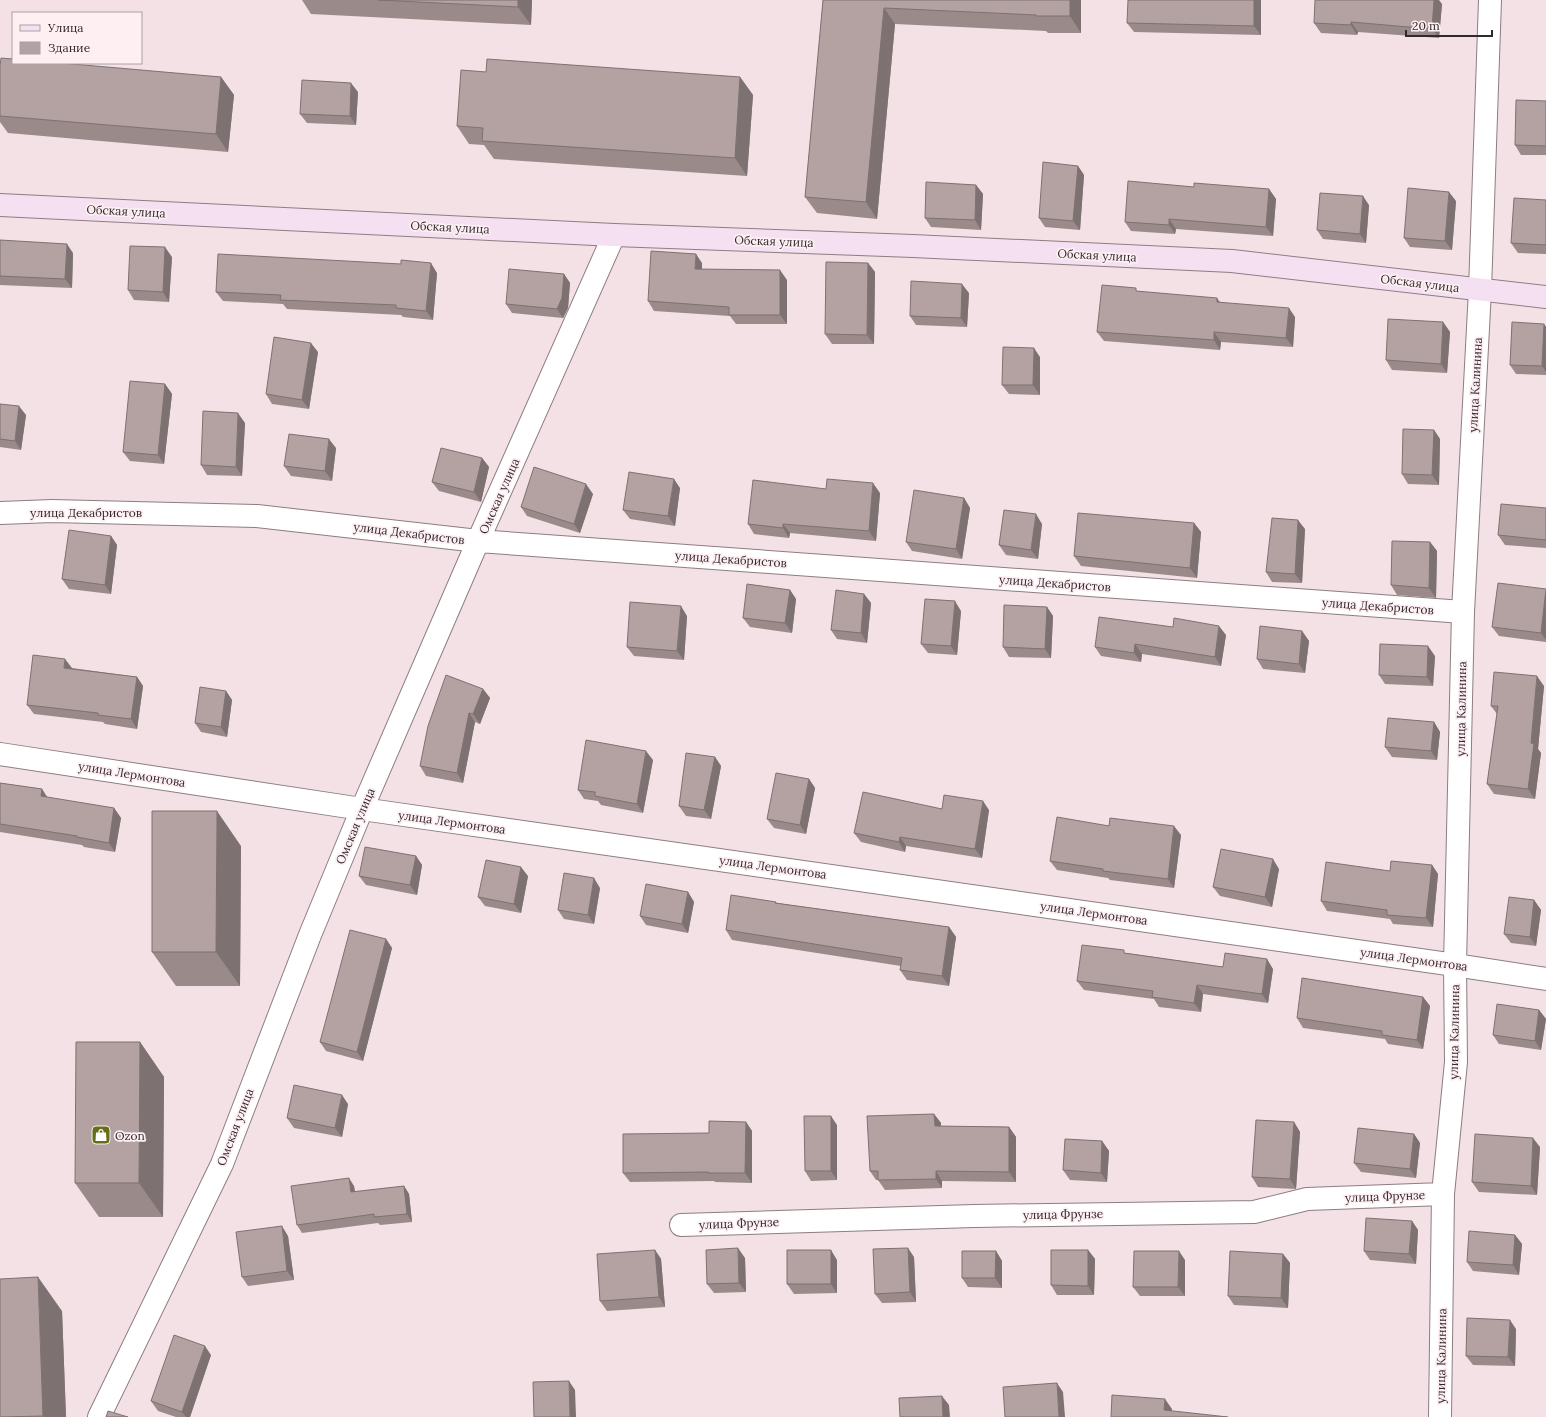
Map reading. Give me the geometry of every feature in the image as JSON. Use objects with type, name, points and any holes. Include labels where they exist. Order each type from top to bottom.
[{"type":"street","name":"улица Калинина","points":[[1440,1417],[1443,1194],[1456,1062],[1455,964],[1463,612],[1480,290],[1490,0]]},
{"type":"street","name":"Обская улица","points":[[0,205],[614,236],[913,246],[1232,261],[1546,297]]},
{"type":"street","name":"Омская улица","points":[[99,1417],[222,1164],[310,935],[362,809],[478,541],[614,236]]},
{"type":"street","name":"улица Декабристов","points":[[0,513],[52,511],[257,516],[478,541],[1463,612]]},
{"type":"street","name":"улица Лермонтова","points":[[0,754],[362,809],[1455,964],[1546,979]]},
{"type":"street","name":"улица Фрунзе","points":[[681,1225],[974,1216],[1254,1212],[1307,1199],[1443,1194]]},
{"type":"building","points":[[378,0],[518,0],[518,7]]},
{"type":"building","points":[[823,0],[1070,0],[1070,16],[1036,16],[884,8],[866,202],[805,197]]},
{"type":"building","points":[[1128,0],[1254,0],[1254,26],[1127,23]]},
{"type":"building","points":[[1315,0],[1434,0],[1432,29],[1351,22],[1351,25],[1314,23]]},
{"type":"building","points":[[1,58],[12,59],[12,64],[72,64],[221,77],[216,134],[0,116]]},
{"type":"building","points":[[487,59],[740,77],[735,158],[482,141],[483,128],[457,126],[461,70],[486,72]]},
{"type":"building","points":[[302,80],[351,83],[350,116],[300,114]]},
{"type":"building","points":[[1516,100],[1546,101],[1546,146],[1515,145]]},
{"type":"building","points":[[1043,162],[1078,166],[1073,221],[1039,218]]},
{"type":"building","points":[[1128,181],[1194,187],[1194,183],[1269,189],[1266,227],[1169,219],[1169,225],[1125,222]]},
{"type":"building","points":[[926,182],[976,185],[975,220],[925,218]]},
{"type":"building","points":[[1408,188],[1449,192],[1445,241],[1404,238]]},
{"type":"building","points":[[1320,193],[1363,196],[1360,234],[1317,230]]},
{"type":"building","points":[[1514,198],[1546,200],[1546,245],[1511,243]]},
{"type":"building","points":[[0,240],[67,244],[65,279],[0,276]]},
{"type":"building","points":[[130,246],[165,247],[163,292],[128,290]]},
{"type":"building","points":[[651,251],[696,254],[695,269],[780,270],[780,315],[729,315],[729,307],[648,301]]},
{"type":"building","points":[[218,254],[401,264],[401,260],[431,263],[426,311],[396,308],[396,305],[280,300],[281,295],[216,292]]},
{"type":"building","points":[[826,262],[868,263],[867,335],[825,334]]},
{"type":"building","points":[[509,269],[564,274],[562,298],[557,309],[506,304]]},
{"type":"building","points":[[911,281],[962,284],[961,318],[910,316]]},
{"type":"building","points":[[1102,285],[1136,288],[1136,291],[1217,298],[1217,302],[1289,308],[1286,338],[1214,332],[1214,340],[1097,332]]},
{"type":"building","points":[[1388,319],[1443,322],[1441,364],[1386,360]]},
{"type":"building","points":[[1512,322],[1544,324],[1542,366],[1510,365]]},
{"type":"building","points":[[274,337],[311,343],[302,400],[266,394]]},
{"type":"building","points":[[1003,347],[1034,348],[1033,385],[1002,385]]},
{"type":"building","points":[[130,381],[165,384],[158,455],[123,452]]},
{"type":"building","points":[[0,404],[19,406],[15,441],[0,439]]},
{"type":"building","points":[[203,411],[238,413],[236,467],[201,465]]},
{"type":"building","points":[[1403,429],[1434,430],[1432,475],[1402,474]]},
{"type":"building","points":[[289,434],[329,439],[325,471],[284,466]]},
{"type":"building","points":[[441,448],[482,458],[474,492],[432,482]]},
{"type":"building","points":[[534,467],[586,484],[574,524],[521,507]]},
{"type":"building","points":[[629,472],[674,479],[668,516],[623,510]]},
{"type":"building","points":[[827,479],[873,483],[869,531],[783,524],[783,528],[748,524],[753,480],[826,489]]},
{"type":"building","points":[[914,490],[964,498],[956,549],[906,542]]},
{"type":"building","points":[[1501,504],[1546,508],[1546,540],[1498,535]]},
{"type":"building","points":[[1004,510],[1036,514],[1031,550],[999,545]]},
{"type":"building","points":[[1078,513],[1194,523],[1190,568],[1074,556]]},
{"type":"building","points":[[1272,518],[1298,520],[1295,574],[1266,572]]},
{"type":"building","points":[[69,530],[111,536],[105,585],[62,579]]},
{"type":"building","points":[[1392,541],[1430,542],[1429,588],[1391,585]]},
{"type":"building","points":[[1498,583],[1546,589],[1541,633],[1492,627]]},
{"type":"building","points":[[747,584],[790,590],[785,623],[743,618]]},
{"type":"building","points":[[836,590],[864,594],[861,633],[831,630]]},
{"type":"building","points":[[925,599],[955,601],[951,646],[921,644]]},
{"type":"building","points":[[630,602],[681,606],[677,651],[627,647]]},
{"type":"building","points":[[1004,605],[1047,607],[1045,649],[1003,647]]},
{"type":"building","points":[[1099,617],[1173,627],[1174,618],[1219,626],[1215,657],[1135,644],[1134,653],[1095,647]]},
{"type":"building","points":[[1260,626],[1302,631],[1299,664],[1257,659]]},
{"type":"building","points":[[1380,644],[1428,646],[1427,677],[1379,675]]},
{"type":"building","points":[[33,655],[65,659],[64,668],[137,677],[131,719],[98,715],[98,713],[27,705]]},
{"type":"building","points":[[1494,672],[1537,676],[1531,743],[1534,744],[1528,789],[1487,784],[1498,706],[1491,706]]},
{"type":"building","points":[[446,675],[483,689],[473,714],[469,713],[457,773],[420,766],[428,726]]},
{"type":"building","points":[[200,687],[226,691],[221,727],[195,723]]},
{"type":"building","points":[[1388,718],[1434,722],[1431,751],[1385,747]]},
{"type":"building","points":[[586,740],[646,751],[637,804],[595,796],[595,792],[578,790]]},
{"type":"building","points":[[686,753],[715,757],[704,810],[679,806]]},
{"type":"building","points":[[776,773],[809,779],[800,825],[767,819]]},
{"type":"building","points":[[0,783],[42,789],[41,796],[114,808],[109,843],[77,836],[0,824]]},
{"type":"building","points":[[863,792],[942,809],[944,795],[983,801],[975,849],[900,837],[899,842],[854,833]]},
{"type":"building","points":[[152,811],[217,811],[216,952],[152,952]]},
{"type":"building","points":[[1057,817],[1109,826],[1110,818],[1174,826],[1168,879],[1103,871],[1103,869],[1050,861]]},
{"type":"building","points":[[365,847],[416,856],[410,885],[359,876]]},
{"type":"building","points":[[1221,849],[1273,859],[1265,897],[1213,887]]},
{"type":"building","points":[[486,860],[521,867],[514,904],[478,897]]},
{"type":"building","points":[[1391,861],[1432,865],[1426,918],[1387,915],[1387,910],[1321,901],[1326,862],[1390,871]]},
{"type":"building","points":[[564,873],[594,878],[588,915],[558,910]]},
{"type":"building","points":[[646,884],[688,892],[682,924],[640,916]]},
{"type":"building","points":[[731,895],[776,902],[775,903],[949,927],[942,976],[900,970],[902,958],[726,930]]},
{"type":"building","points":[[1509,897],[1534,900],[1530,937],[1504,934]]},
{"type":"building","points":[[350,930],[386,939],[357,1052],[320,1042]]},
{"type":"building","points":[[1082,945],[1124,950],[1124,953],[1223,967],[1225,953],[1267,959],[1262,994],[1197,985],[1194,1003],[1152,997],[1153,991],[1077,981]]},
{"type":"building","points":[[1302,978],[1423,997],[1417,1040],[1382,1035],[1382,1031],[1297,1018]]},
{"type":"building","points":[[1497,1004],[1539,1010],[1535,1041],[1493,1035]]},
{"type":"building","points":[[76,1042],[140,1042],[139,1183],[75,1183]]},
{"type":"building","points":[[294,1085],[342,1095],[335,1128],[287,1118]]},
{"type":"building","points":[[934,1114],[935,1126],[1009,1127],[1009,1172],[936,1171],[936,1179],[878,1180],[878,1171],[870,1171],[867,1116]]},
{"type":"building","points":[[804,1116],[831,1116],[831,1171],[805,1171]]},
{"type":"building","points":[[1256,1120],[1294,1122],[1290,1179],[1252,1177]]},
{"type":"building","points":[[709,1121],[746,1122],[745,1173],[623,1173],[623,1134],[709,1133]]},
{"type":"building","points":[[1358,1128],[1414,1134],[1410,1169],[1354,1163]]},
{"type":"building","points":[[1475,1134],[1533,1138],[1531,1186],[1472,1182]]},
{"type":"building","points":[[1065,1139],[1102,1141],[1101,1173],[1063,1170]]},
{"type":"building","points":[[349,1178],[351,1192],[404,1186],[407,1214],[374,1217],[374,1214],[297,1225],[291,1186]]},
{"type":"building","points":[[1366,1218],[1412,1221],[1409,1254],[1364,1251]]},
{"type":"building","points":[[282,1226],[287,1271],[242,1277],[236,1232]]},
{"type":"building","points":[[1469,1231],[1515,1235],[1513,1265],[1467,1262]]},
{"type":"building","points":[[738,1248],[739,1283],[707,1284],[706,1250]]},
{"type":"building","points":[[908,1248],[910,1292],[875,1294],[873,1249]]},
{"type":"building","points":[[655,1250],[659,1297],[600,1301],[597,1254]]},
{"type":"building","points":[[787,1250],[831,1250],[831,1284],[787,1284]]},
{"type":"building","points":[[1051,1250],[1088,1250],[1088,1286],[1051,1285]]},
{"type":"building","points":[[962,1251],[996,1251],[995,1278],[962,1278]]},
{"type":"building","points":[[1134,1251],[1179,1251],[1178,1287],[1133,1287]]},
{"type":"building","points":[[1230,1251],[1283,1254],[1281,1298],[1228,1296]]},
{"type":"building","points":[[38,1277],[43,1416],[0,1417],[0,1279]]},
{"type":"building","points":[[1467,1318],[1510,1320],[1508,1357],[1466,1356]]},
{"type":"building","points":[[174,1335],[205,1346],[182,1412],[151,1401]]},
{"type":"building","points":[[569,1381],[570,1417],[534,1417],[533,1382]]},
{"type":"building","points":[[1057,1383],[1059,1417],[1005,1417],[1003,1387]]},
{"type":"building","points":[[1112,1395],[1165,1399],[1164,1410],[1228,1417],[1111,1417]]},
{"type":"building","points":[[942,1396],[943,1417],[900,1417],[899,1398]]},
{"type":"building","points":[[108,1411],[128,1417],[106,1417]]},
{"type":"place","name":"Ozon","points":[[101,1135]]}]
